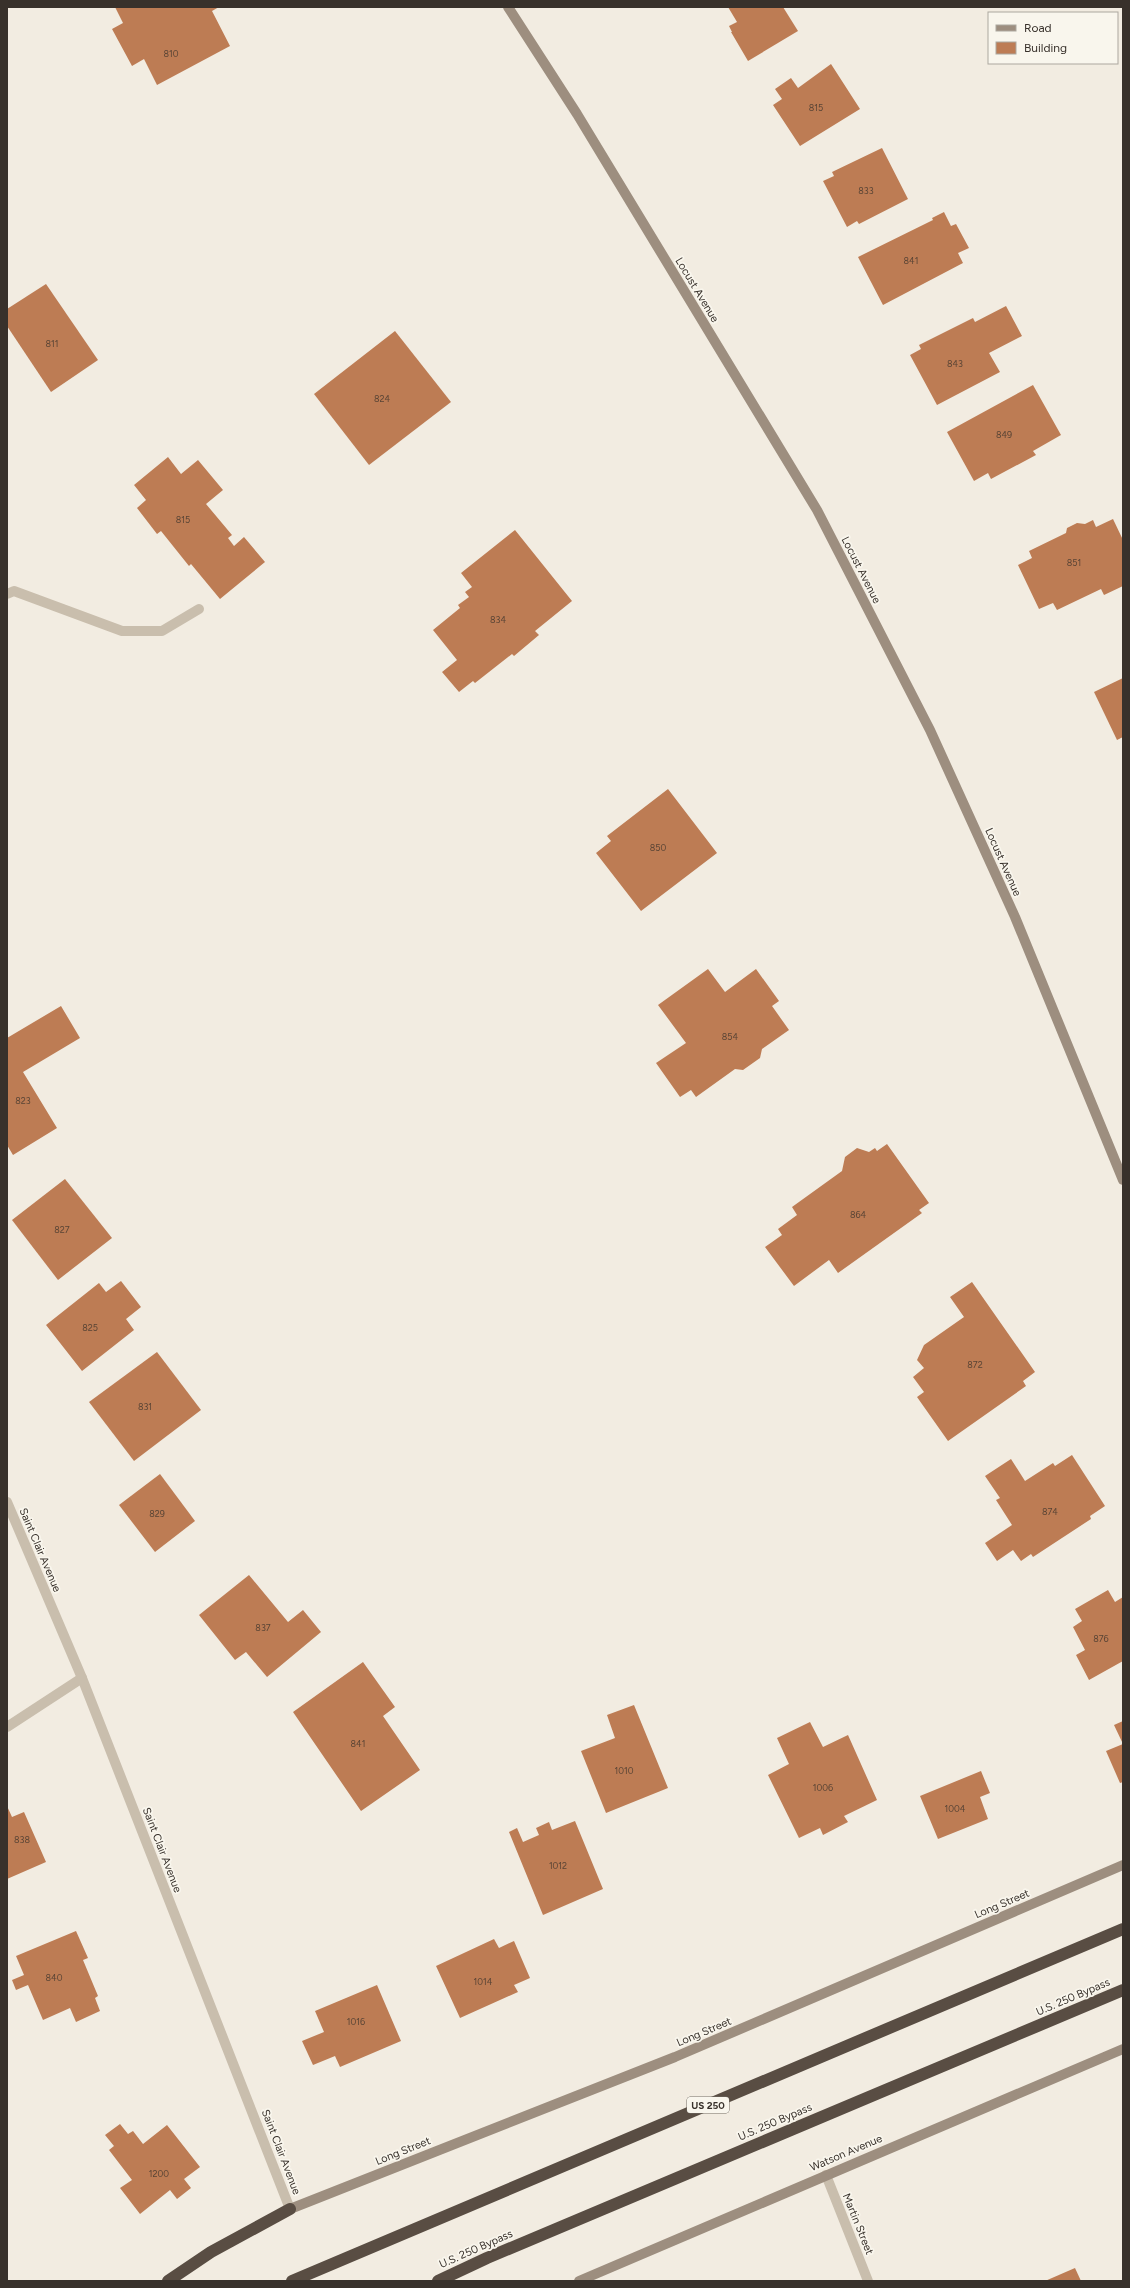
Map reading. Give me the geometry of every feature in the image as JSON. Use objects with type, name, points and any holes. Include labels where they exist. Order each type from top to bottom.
[{"type":"highway","name":"US 250","points":[[292,2281],[1123,1929]]},
{"type":"highway","name":"U.S. 250 Bypass","points":[[438,2281],[487,2258],[1123,1990]]},
{"type":"highway","points":[[168,2281],[211,2252],[290,2209]]},
{"type":"street","name":"Locust Avenue","points":[[508,7],[577,114],[816,510],[930,730],[1015,917],[1123,1180]]},
{"type":"street","points":[[7,594],[14,591],[122,631],[162,631],[199,609]]},
{"type":"street","name":"Saint Clair Avenue","points":[[7,1502],[82,1678],[290,2209]]},
{"type":"street","points":[[7,1727],[82,1678]]},
{"type":"street","name":"Long Street","points":[[290,2209],[675,2057],[1123,1865]]},
{"type":"street","name":"Watson Avenue","points":[[579,2281],[1123,2049]]},
{"type":"street","name":"Martin Street","points":[[826,2175],[868,2281]]},
{"type":"building","points":[[115,7],[219,7],[212,11],[230,46],[157,85],[144,59],[132,66],[112,29],[123,23]]},
{"type":"building","points":[[728,7],[783,7],[798,31],[748,61],[731,32],[729,26],[737,22]]},
{"type":"building","points":[[831,64],[860,109],[800,146],[773,105],[782,99],[775,89],[791,78],[798,88]]},
{"type":"building","points":[[882,148],[908,199],[859,224],[857,221],[847,227],[823,181],[834,176],[832,172]]},
{"type":"building","points":[[944,212],[951,226],[956,224],[969,248],[958,253],[963,263],[883,305],[858,257],[933,220],[932,218]]},
{"type":"building","points":[[46,284],[98,360],[51,392],[7,326],[7,309]]},
{"type":"building","points":[[1006,306],[1022,336],[989,353],[1000,372],[937,405],[910,355],[921,349],[919,345],[973,318],[975,322]]},
{"type":"building","points":[[395,331],[451,402],[369,465],[314,394]]},
{"type":"building","points":[[1033,385],[1061,435],[1033,451],[1036,455],[991,479],[988,473],[974,481],[947,432]]},
{"type":"building","points":[[168,457],[181,474],[198,460],[223,490],[206,504],[232,535],[228,538],[234,546],[244,537],[265,562],[220,599],[191,564],[189,566],[161,531],[157,534],[137,508],[146,500],[134,485]]},
{"type":"building","points":[[1113,519],[1123,540],[1123,586],[1104,595],[1101,589],[1057,610],[1053,603],[1039,609],[1018,565],[1032,558],[1029,551],[1066,533],[1067,528],[1077,523],[1085,524],[1093,520],[1096,527]]},
{"type":"building","points":[[515,530],[572,601],[535,631],[539,635],[514,656],[512,654],[475,683],[473,681],[459,692],[442,672],[457,660],[433,630],[460,608],[458,605],[469,597],[465,592],[472,587],[461,573]]},
{"type":"building","points":[[1123,678],[1123,737],[1117,740],[1094,692]]},
{"type":"building","points":[[668,789],[717,853],[641,911],[596,853],[611,841],[607,836]]},
{"type":"building","points":[[708,969],[725,992],[756,969],[779,1001],[772,1006],[789,1030],[762,1049],[760,1058],[743,1070],[735,1069],[696,1097],[691,1090],[680,1097],[656,1063],[686,1043],[658,1005]]},
{"type":"building","points":[[61,1006],[80,1038],[23,1072],[57,1128],[13,1155],[7,1145],[7,1038]]},
{"type":"building","points":[[887,1144],[929,1203],[919,1210],[922,1213],[838,1273],[829,1260],[794,1286],[765,1247],[782,1235],[778,1229],[797,1215],[792,1207],[842,1171],[845,1157],[857,1148],[869,1152],[875,1148],[877,1151]]},
{"type":"building","points":[[65,1179],[112,1238],[58,1280],[12,1220]]},
{"type":"building","points":[[121,1281],[141,1307],[126,1319],[134,1330],[82,1371],[46,1325],[99,1283],[106,1292]]},
{"type":"building","points":[[972,1282],[1035,1372],[1023,1381],[1026,1386],[948,1441],[917,1397],[924,1392],[913,1377],[924,1368],[917,1360],[924,1345],[964,1317],[950,1297]]},
{"type":"building","points":[[157,1352],[201,1410],[134,1461],[89,1402]]},
{"type":"building","points":[[1072,1455],[1105,1506],[1090,1516],[1091,1519],[1033,1557],[1031,1554],[1021,1561],[1013,1550],[997,1561],[985,1543],[1012,1525],[996,1500],[1000,1498],[985,1476],[1011,1459],[1025,1481],[1053,1463],[1055,1466]]},
{"type":"building","points":[[160,1474],[195,1521],[155,1552],[119,1505]]},
{"type":"building","points":[[249,1575],[288,1622],[303,1610],[321,1632],[267,1677],[246,1652],[235,1660],[199,1615]]},
{"type":"building","points":[[1108,1590],[1115,1602],[1123,1597],[1123,1661],[1089,1680],[1076,1655],[1085,1650],[1073,1627],[1082,1621],[1075,1609]]},
{"type":"building","points":[[363,1662],[395,1707],[383,1716],[420,1770],[361,1811],[293,1712]]},
{"type":"building","points":[[634,1705],[668,1788],[606,1813],[581,1751],[615,1738],[607,1715]]},
{"type":"building","points":[[1123,1721],[1123,1744],[1114,1725]]},
{"type":"building","points":[[810,1722],[823,1747],[848,1735],[877,1800],[844,1816],[848,1822],[823,1835],[820,1828],[799,1838],[768,1775],[789,1764],[777,1738]]},
{"type":"building","points":[[1123,1744],[1123,1782],[1120,1783],[1106,1751]]},
{"type":"building","points":[[981,1771],[990,1793],[980,1797],[988,1819],[938,1839],[920,1796]]},
{"type":"building","points":[[7,1806],[12,1817],[24,1812],[46,1862],[7,1879]]},
{"type":"building","points":[[575,1821],[603,1889],[543,1915],[509,1832],[517,1828],[523,1842],[539,1835],[536,1828],[549,1822],[552,1830]]},
{"type":"building","points":[[76,1931],[88,1958],[83,1960],[98,1996],[95,1998],[100,2011],[76,2022],[70,2008],[43,2020],[28,1985],[16,1990],[12,1980],[24,1975],[16,1956]]},
{"type":"building","points":[[494,1939],[499,1948],[514,1941],[530,1978],[514,1985],[518,1992],[460,2018],[436,1966]]},
{"type":"building","points":[[377,1985],[401,2041],[340,2067],[335,2056],[313,2065],[302,2041],[324,2032],[315,2011]]},
{"type":"building","points":[[120,2124],[128,2134],[133,2131],[143,2144],[167,2125],[200,2167],[184,2179],[191,2188],[177,2199],[170,2190],[140,2214],[120,2188],[132,2180],[109,2150],[114,2146],[105,2135]]},
{"type":"building","points":[[1075,2268],[1081,2281],[1045,2281]]}]
